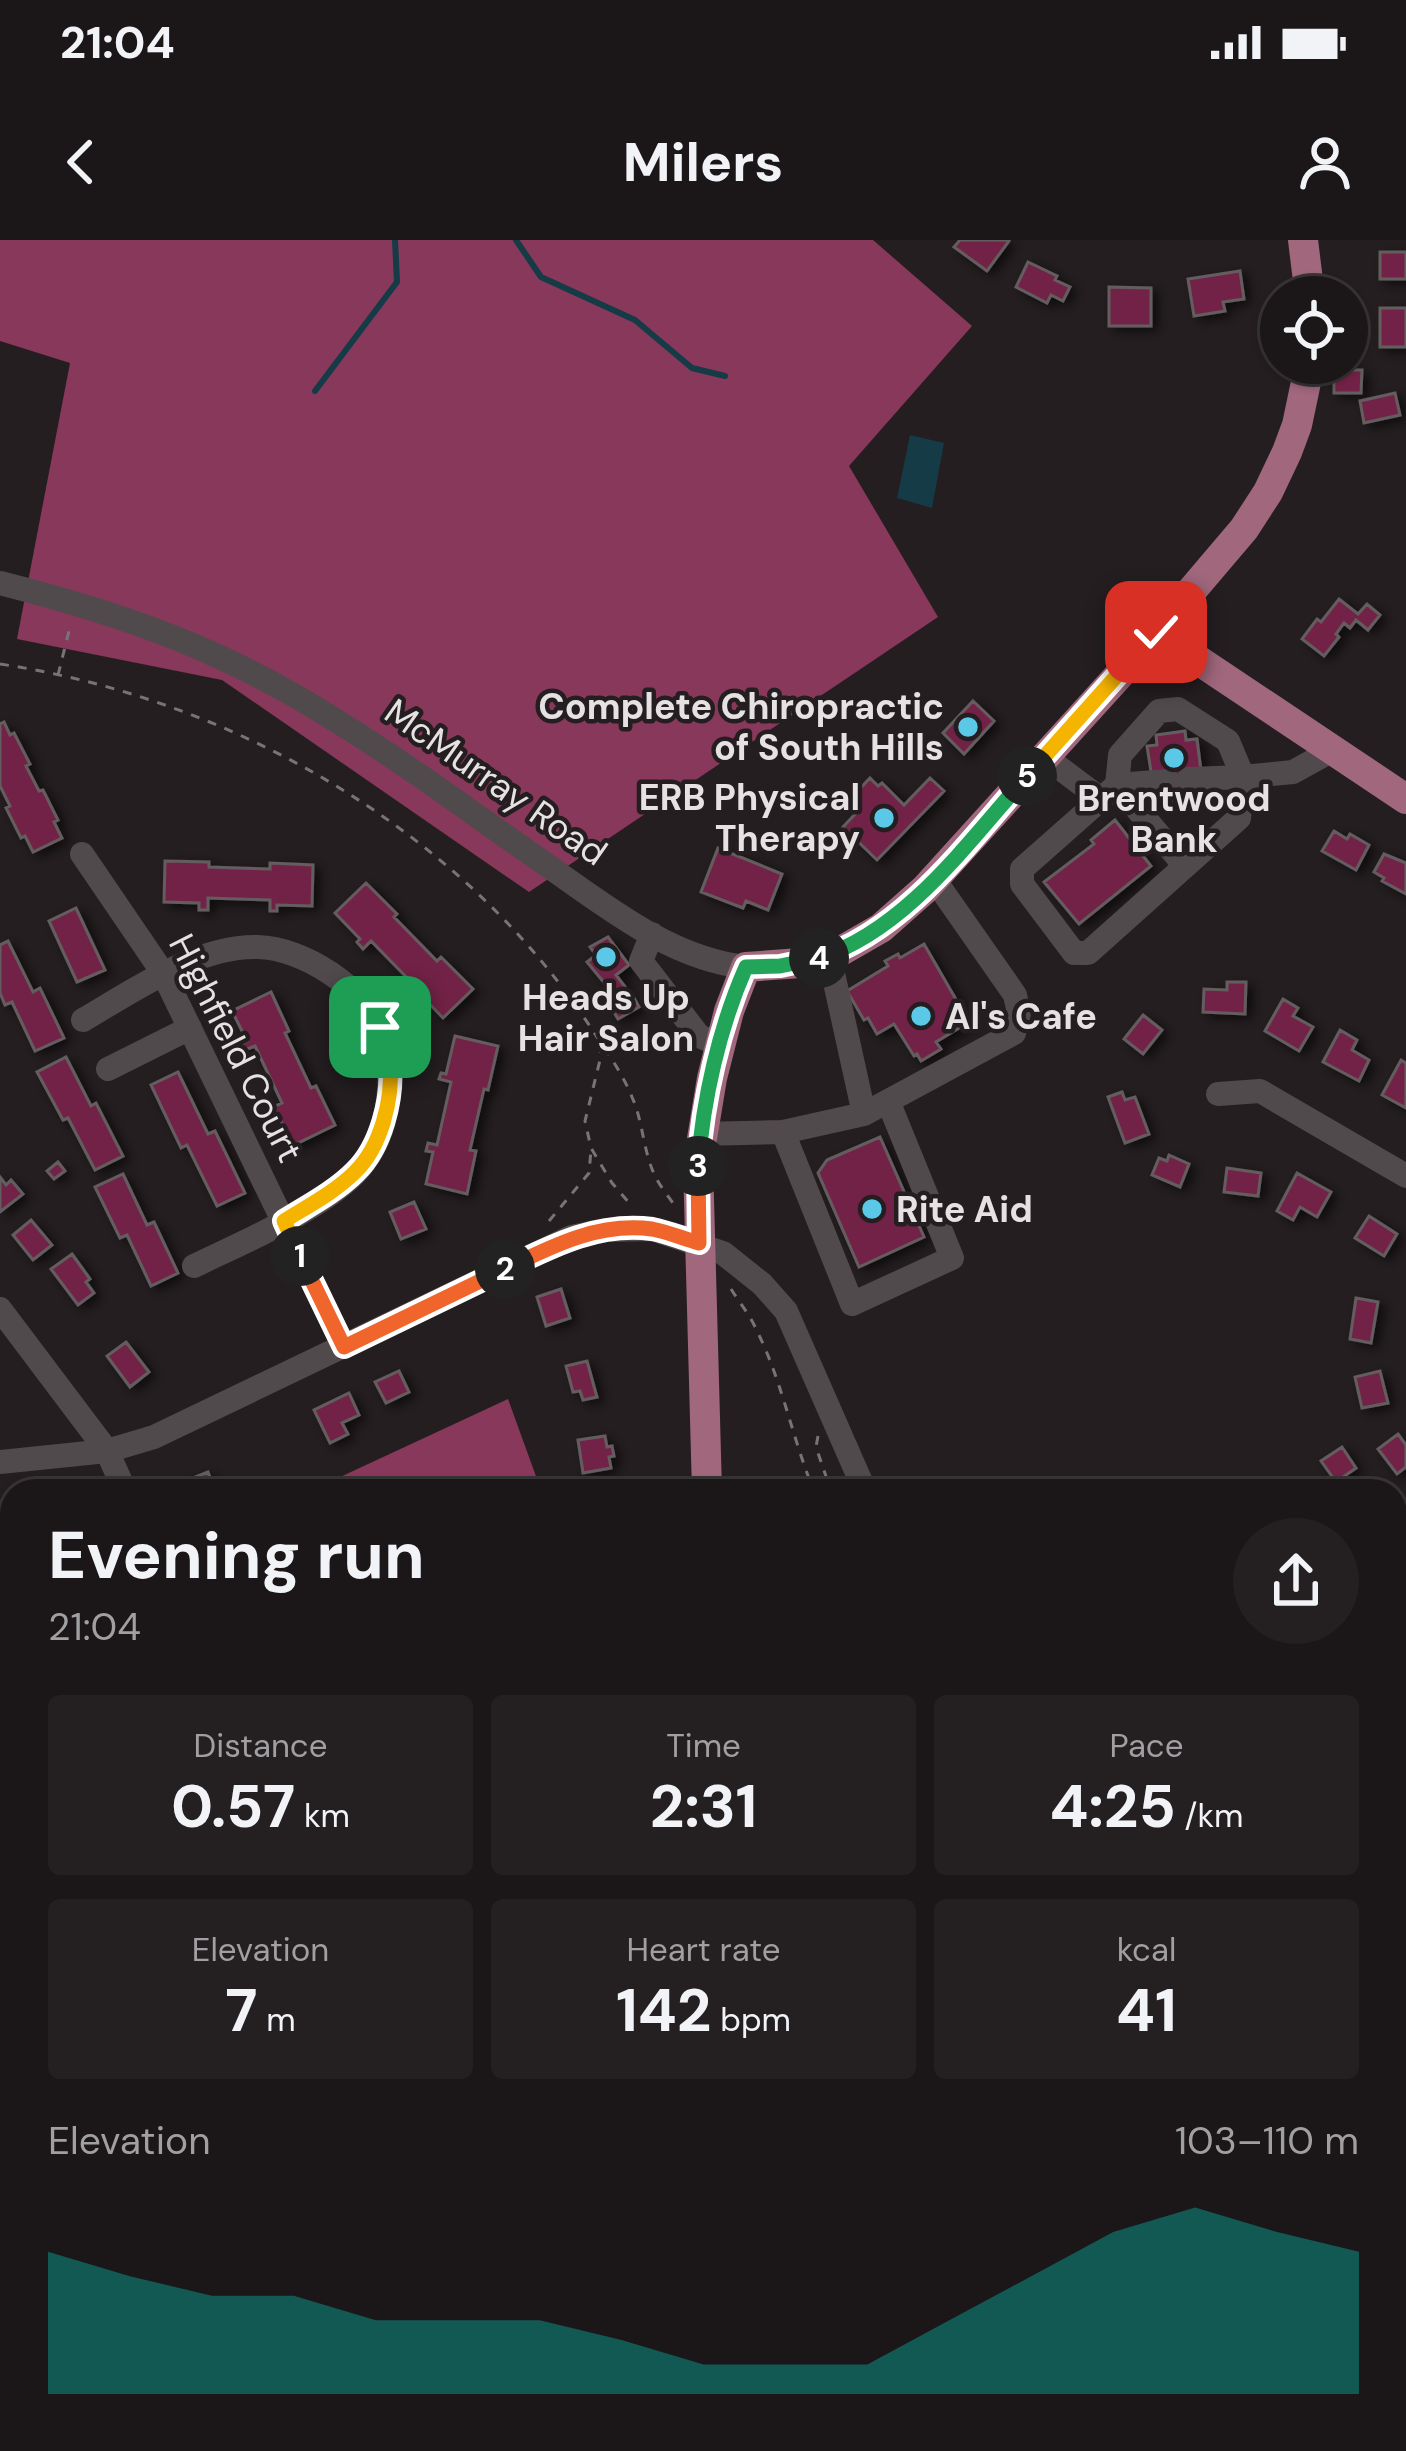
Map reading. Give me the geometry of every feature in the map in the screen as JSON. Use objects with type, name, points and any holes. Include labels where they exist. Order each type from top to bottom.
[{"type":"main road","points":[[1303,240],[1307,276]]},
{"type":"main road","name":"McMurray Road","points":[[746,967],[780,966],[829,955],[881,928],[934,879],[1222,557],[1268,492],[1297,425],[1306,384]]},
{"type":"main road","points":[[1156,632],[1406,799]]},
{"type":"main road","points":[[707,1479],[697,1179],[701,1134],[720,1045],[746,967]]},
{"type":"street","name":"McMurray Road","points":[[0,583],[76,602],[186,640],[284,689],[386,752],[652,934],[701,959],[746,967]]},
{"type":"street","points":[[1109,792],[1120,755],[1160,711],[1178,709],[1228,741],[1243,777],[1239,818],[1088,953],[1073,953],[1020,876],[1022,869],[1109,792],[1178,780],[1243,777],[1293,772],[1331,752]]},
{"type":"street","points":[[1045,757],[1109,792],[1185,866]]},
{"type":"street","name":"Highfield Court","points":[[82,854],[163,973],[344,1347]]},
{"type":"street","points":[[701,1134],[783,1132],[864,1114],[1014,1033],[1019,1013],[1016,995],[934,879]]},
{"type":"street","points":[[652,934],[641,961],[699,1036],[720,1045]]},
{"type":"street","points":[[83,1020],[163,973],[221,952],[259,947],[292,954],[326,969],[356,995],[380,1027],[390,1065],[387,1106],[376,1142],[359,1169],[284,1221],[194,1266]]},
{"type":"street","points":[[829,955],[864,1114]]},
{"type":"street","points":[[108,1069],[190,1028]]},
{"type":"street","points":[[1218,1094],[1260,1091],[1406,1176]]},
{"type":"street","points":[[783,1132],[853,1304],[952,1258],[888,1101]]},
{"type":"street","points":[[0,1462],[107,1451],[154,1437],[572,1237],[652,1229],[723,1252],[786,1311],[860,1479]]},
{"type":"street","points":[[0,1310],[107,1451],[120,1479]]},
{"type":"path","points":[[58,675],[76,602]]},
{"type":"path","points":[[0,664],[58,675],[194,715],[299,765],[365,805],[431,854],[533,950],[577,1005],[633,1098],[655,1176]]},
{"type":"path","points":[[543,1250],[537,1236],[589,1173],[591,1148],[585,1121],[601,1056],[598,1038]]},
{"type":"path","points":[[591,1148],[652,1229]]},
{"type":"path","points":[[755,1325],[809,1479]]},
{"type":"path","points":[[827,1479],[816,1439],[836,1426]]},
{"type":"shaded area","points":[[0,240],[873,240],[972,326],[849,466],[938,617],[529,892],[222,680],[17,639],[70,363],[0,341]]},
{"type":"shaded area","points":[[508,1399],[537,1479],[336,1479]]},
{"type":"water","points":[[910,435],[944,443],[932,508],[897,498]]},
{"type":"building","points":[[960,240],[1009,241],[987,271],[954,247]]},
{"type":"building","points":[[1380,252],[1406,252],[1406,279],[1380,279]]},
{"type":"building","points":[[1028,262],[1070,287],[1063,301],[1051,295],[1047,303],[1016,287]]},
{"type":"building","points":[[1240,271],[1244,299],[1223,302],[1225,311],[1194,316],[1188,279]]},
{"type":"building","points":[[1109,287],[1151,288],[1151,326],[1109,326]]},
{"type":"building","points":[[1380,308],[1406,308],[1406,347],[1380,347]]},
{"type":"building","points":[[1334,384],[1361,384],[1361,393],[1334,393]]},
{"type":"building","points":[[1395,393],[1400,415],[1364,423],[1360,401]]},
{"type":"building","points":[[1339,599],[1358,614],[1367,604],[1380,615],[1368,630],[1356,620],[1350,628],[1344,623],[1324,656],[1302,639]]},
{"type":"building","name":"Complete Chiropractic of South Hills","points":[[973,701],[994,721],[964,754],[943,733]]},
{"type":"building","points":[[4,722],[58,820],[54,822],[62,838],[33,852],[6,808],[10,806],[0,786],[0,724]]},
{"type":"building","name":"Brentwood Bank","points":[[1185,731],[1186,740],[1197,739],[1201,771],[1188,773],[1191,798],[1171,801],[1167,776],[1152,778],[1147,746],[1157,745],[1156,735]]},
{"type":"building","name":"ERB Physical Therapy","points":[[870,778],[904,805],[930,778],[944,791],[877,860],[843,827],[859,810],[852,797]]},
{"type":"building","points":[[1115,820],[1151,866],[1079,924],[1044,882],[1094,844],[1091,840]]},
{"type":"building","points":[[1334,831],[1369,845],[1356,870],[1322,851]]},
{"type":"building","points":[[718,848],[782,874],[768,910],[746,901],[743,908],[701,892]]},
{"type":"building","points":[[1384,854],[1406,863],[1406,894],[1374,872]]},
{"type":"building","points":[[165,861],[270,869],[270,863],[313,865],[312,906],[277,905],[277,911],[270,911],[270,900],[208,898],[208,910],[199,910],[199,903],[164,902]]},
{"type":"building","points":[[366,883],[437,961],[441,957],[473,989],[443,1018],[418,992],[413,997],[408,991],[414,985],[371,941],[363,949],[357,942],[360,939],[335,913]]},
{"type":"building","points":[[76,908],[105,970],[77,982],[49,921]]},
{"type":"building","points":[[608,937],[629,965],[616,975],[626,988],[615,996],[587,962],[596,955],[590,947]]},
{"type":"building","points":[[8,941],[33,992],[40,988],[64,1038],[35,1051],[12,1002],[5,1005],[0,993],[0,945]]},
{"type":"building","points":[[924,944],[969,1022],[936,1042],[941,1049],[921,1061],[894,1024],[877,1034],[847,991],[888,966],[885,961]]},
{"type":"building","points":[[1227,982],[1246,982],[1245,1014],[1203,1012],[1204,989],[1227,990]]},
{"type":"building","points":[[271,992],[311,1088],[316,1086],[335,1125],[294,1145],[273,1107],[282,1103],[255,1046],[245,1050],[242,1043],[247,1041],[232,1011]]},
{"type":"building","points":[[633,996],[639,1007],[618,1019],[612,1009]]},
{"type":"building","points":[[1283,999],[1298,1008],[1293,1016],[1313,1027],[1299,1051],[1265,1031]]},
{"type":"building","points":[[1143,1015],[1162,1030],[1143,1054],[1124,1039]]},
{"type":"building","points":[[1340,1030],[1357,1040],[1352,1050],[1369,1060],[1359,1081],[1323,1062]]},
{"type":"building","points":[[455,1036],[498,1046],[470,1150],[476,1151],[467,1194],[426,1184],[433,1152],[426,1151],[428,1143],[437,1145],[451,1082],[439,1079],[441,1073],[446,1074]]},
{"type":"building","points":[[66,1057],[123,1156],[95,1170],[37,1072]]},
{"type":"building","points":[[1401,1060],[1406,1063],[1406,1108],[1382,1095]]},
{"type":"building","points":[[178,1072],[208,1134],[215,1131],[245,1193],[217,1206],[187,1145],[181,1148],[151,1085]]},
{"type":"building","points":[[1122,1092],[1125,1100],[1135,1097],[1149,1134],[1125,1143],[1108,1097]]},
{"type":"building","name":"Rite Aid","points":[[880,1137],[924,1237],[859,1267],[818,1173],[827,1160]]},
{"type":"building","points":[[1169,1155],[1189,1164],[1180,1187],[1152,1175],[1159,1158],[1167,1161]]},
{"type":"building","points":[[58,1162],[65,1171],[54,1179],[47,1171]]},
{"type":"building","points":[[1227,1168],[1261,1173],[1258,1196],[1224,1192]]},
{"type":"building","points":[[1297,1173],[1331,1192],[1317,1217],[1300,1207],[1293,1220],[1277,1211]]},
{"type":"building","points":[[123,1174],[147,1225],[154,1222],[178,1273],[151,1286],[127,1235],[120,1238],[95,1187]]},
{"type":"building","points":[[0,1177],[6,1185],[11,1180],[23,1194],[0,1212]]},
{"type":"building","points":[[414,1202],[426,1229],[401,1239],[390,1212]]},
{"type":"building","points":[[1369,1216],[1397,1234],[1384,1256],[1355,1238]]},
{"type":"building","points":[[31,1220],[52,1245],[33,1260],[13,1235]]},
{"type":"building","points":[[72,1254],[94,1293],[78,1305],[51,1269]]},
{"type":"building","points":[[561,1289],[570,1318],[546,1326],[537,1297]]},
{"type":"building","points":[[1356,1298],[1378,1302],[1371,1343],[1350,1339]]},
{"type":"building","points":[[126,1342],[149,1372],[130,1387],[107,1356]]},
{"type":"building","points":[[587,1361],[597,1397],[583,1400],[580,1391],[573,1392],[566,1366]]},
{"type":"building","points":[[399,1371],[409,1392],[386,1403],[375,1382]]},
{"type":"building","points":[[1380,1371],[1388,1403],[1362,1408],[1355,1377]]},
{"type":"building","points":[[349,1393],[359,1415],[342,1423],[348,1434],[330,1443],[314,1410]]},
{"type":"building","points":[[1398,1434],[1406,1445],[1406,1467],[1397,1474],[1378,1449]]},
{"type":"building","points":[[605,1436],[614,1456],[609,1457],[611,1468],[583,1473],[578,1440]]},
{"type":"building","points":[[1342,1447],[1356,1468],[1334,1479],[1321,1461]]},
{"type":"waterway","points":[[315,391],[397,282],[395,240]]},
{"type":"waterway","points":[[516,240],[541,277],[635,320],[692,368],[725,376]]},
{"type":"place","name":"Complete Chiropractic of South Hills","points":[[968,727]]},
{"type":"place","name":"Brentwood Bank","points":[[1174,758]]},
{"type":"place","name":"ERB Physical Therapy","points":[[884,818]]},
{"type":"place","name":"Heads Up Hair Salon","points":[[606,957]]},
{"type":"place","name":"Al's Cafe","points":[[921,1016]]},
{"type":"place","name":"Rite Aid","points":[[872,1209]]},
{"type":"route","points":[[380,1027],[390,1065],[387,1106],[376,1142],[359,1169],[284,1221],[344,1347],[572,1237],[605,1230],[652,1229],[699,1243],[698,1163],[705,1109],[729,1012],[746,967],[821,958],[894,919],[1156,632]]}]
